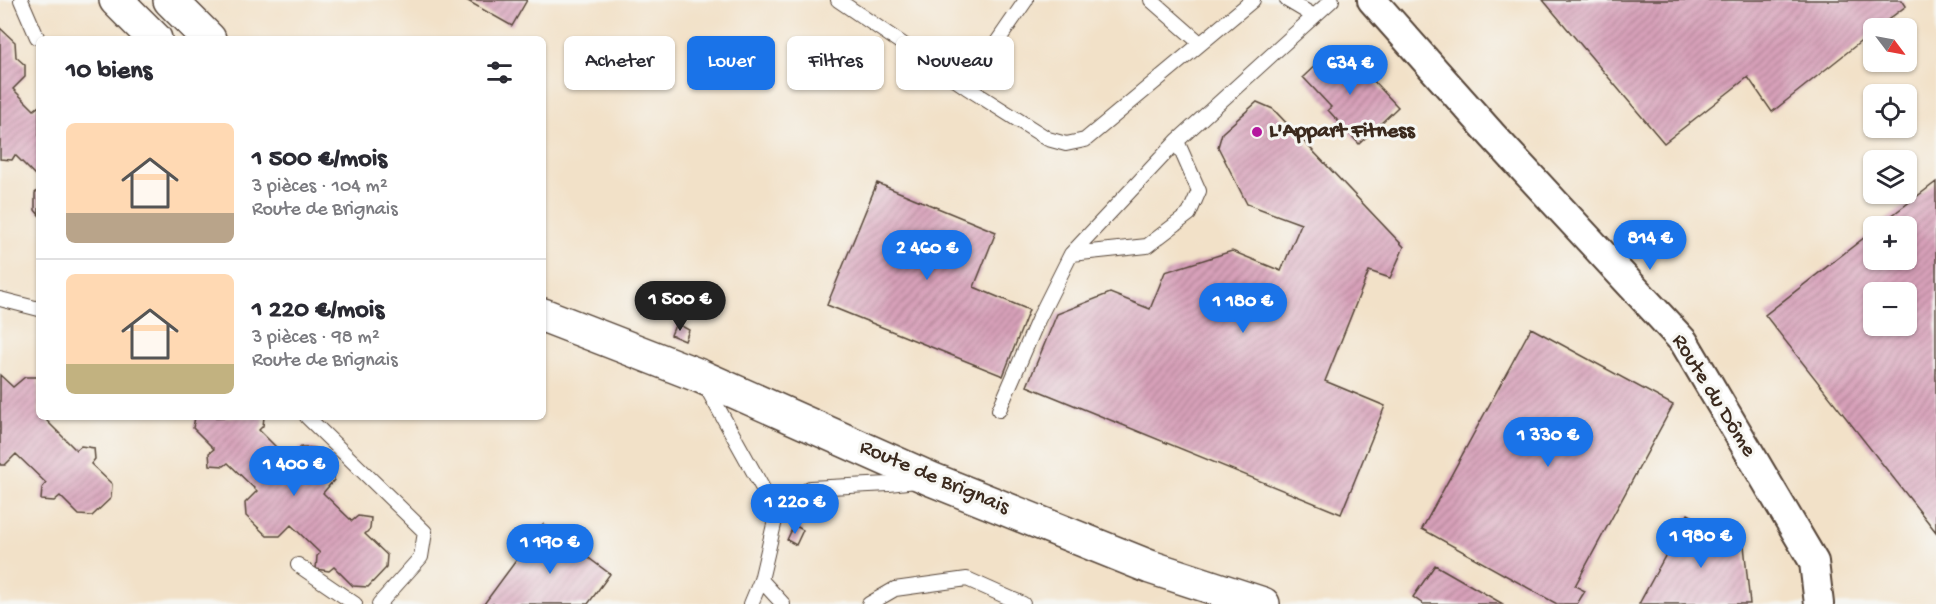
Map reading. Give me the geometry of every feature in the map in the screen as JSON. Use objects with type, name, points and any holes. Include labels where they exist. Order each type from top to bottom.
[{"type":"main road","points":[[116,0],[152,36]]},
{"type":"main road","points":[[170,0],[206,36]]},
{"type":"main road","name":"Route de Brignais","points":[[546,300],[610,340]]},
{"type":"main road","name":"Route de Brignais","points":[[546,316],[700,376],[931,479],[1150,567],[1263,604]]},
{"type":"street","name":"Route du Dôme","points":[[1372,0],[1493,136],[1684,342],[1814,562],[1820,604]]},
{"type":"lane","points":[[21,0],[36,36]]},
{"type":"lane","points":[[838,0],[896,39]]},
{"type":"lane","points":[[1001,36],[1026,0]]},
{"type":"lane","points":[[1151,0],[1200,43]]},
{"type":"lane","points":[[971,90],[1048,139],[1066,144],[1085,140],[1253,0]]},
{"type":"lane","points":[[1287,0],[1314,16]]},
{"type":"lane","points":[[999,410],[1038,320],[1071,254],[1177,141],[1332,0]]},
{"type":"lane","points":[[1071,254],[1147,246],[1189,214],[1198,191],[1177,141]]},
{"type":"lane","points":[[0,299],[36,308]]},
{"type":"lane","points":[[700,376],[776,516]]},
{"type":"lane","points":[[310,420],[425,532],[421,557],[379,604]]},
{"type":"lane","points":[[751,604],[761,580],[776,516],[810,488],[889,484],[931,479]]},
{"type":"lane","points":[[298,565],[355,604]]},
{"type":"lane","points":[[869,604],[895,589],[967,579],[1023,604]]},
{"type":"lane","points":[[761,580],[783,604]]},
{"type":"building","points":[[466,0],[527,0],[512,26]]},
{"type":"building","points":[[1543,0],[1902,0],[1906,6],[1890,18],[1863,18],[1863,40],[1772,112],[1748,77],[1664,143]]},
{"type":"building","points":[[0,28],[15,42],[16,57],[25,65],[25,77],[13,89],[34,110],[36,108],[36,176],[15,155],[12,160],[0,159]]},
{"type":"building","points":[[1334,48],[1361,78],[1366,73],[1398,107],[1359,144],[1328,110],[1331,107],[1303,77]]},
{"type":"building","points":[[1257,102],[1273,109],[1404,247],[1390,278],[1369,271],[1325,381],[1385,406],[1341,514],[1027,386],[1057,314],[1110,293],[1150,309],[1165,272],[1232,251],[1281,271],[1301,224],[1247,204],[1218,147],[1222,133]]},
{"type":"building","points":[[1936,182],[1936,532],[1765,315],[1863,239],[1863,270],[1917,270],[1917,216],[1891,216],[1907,204],[1917,204],[1917,196]]},
{"type":"building","points":[[877,183],[996,232],[974,287],[1029,310],[1003,376],[827,305]]},
{"type":"building","points":[[676,323],[689,330],[685,341],[671,335]]},
{"type":"building","points":[[1531,328],[1673,405],[1575,586],[1585,591],[1577,604],[1557,604],[1422,529]]},
{"type":"building","points":[[0,375],[13,387],[25,377],[36,377],[36,420],[48,420],[76,450],[81,446],[94,448],[95,459],[91,464],[112,484],[111,498],[92,516],[79,515],[60,496],[54,501],[41,500],[42,488],[46,483],[16,454],[5,465],[0,465]]},
{"type":"building","points":[[194,420],[264,420],[263,426],[259,430],[288,459],[301,447],[315,448],[334,467],[334,480],[323,493],[352,521],[358,516],[371,518],[370,529],[365,534],[387,555],[386,568],[368,587],[353,586],[334,567],[329,571],[316,569],[317,556],[320,553],[291,525],[280,536],[267,536],[246,516],[245,503],[257,491],[228,463],[224,466],[210,465],[209,453],[214,449],[193,428]]},
{"type":"building","points":[[1688,514],[1744,545],[1750,604],[1639,604]]},
{"type":"building","points":[[543,524],[610,574],[588,604],[484,604]]},
{"type":"building","points":[[794,525],[803,530],[796,545],[787,540]]},
{"type":"building","points":[[1435,565],[1503,604],[1423,604],[1413,597]]},
{"type":"place","name":"L'Appart Fitness","points":[[1257,132]]}]
